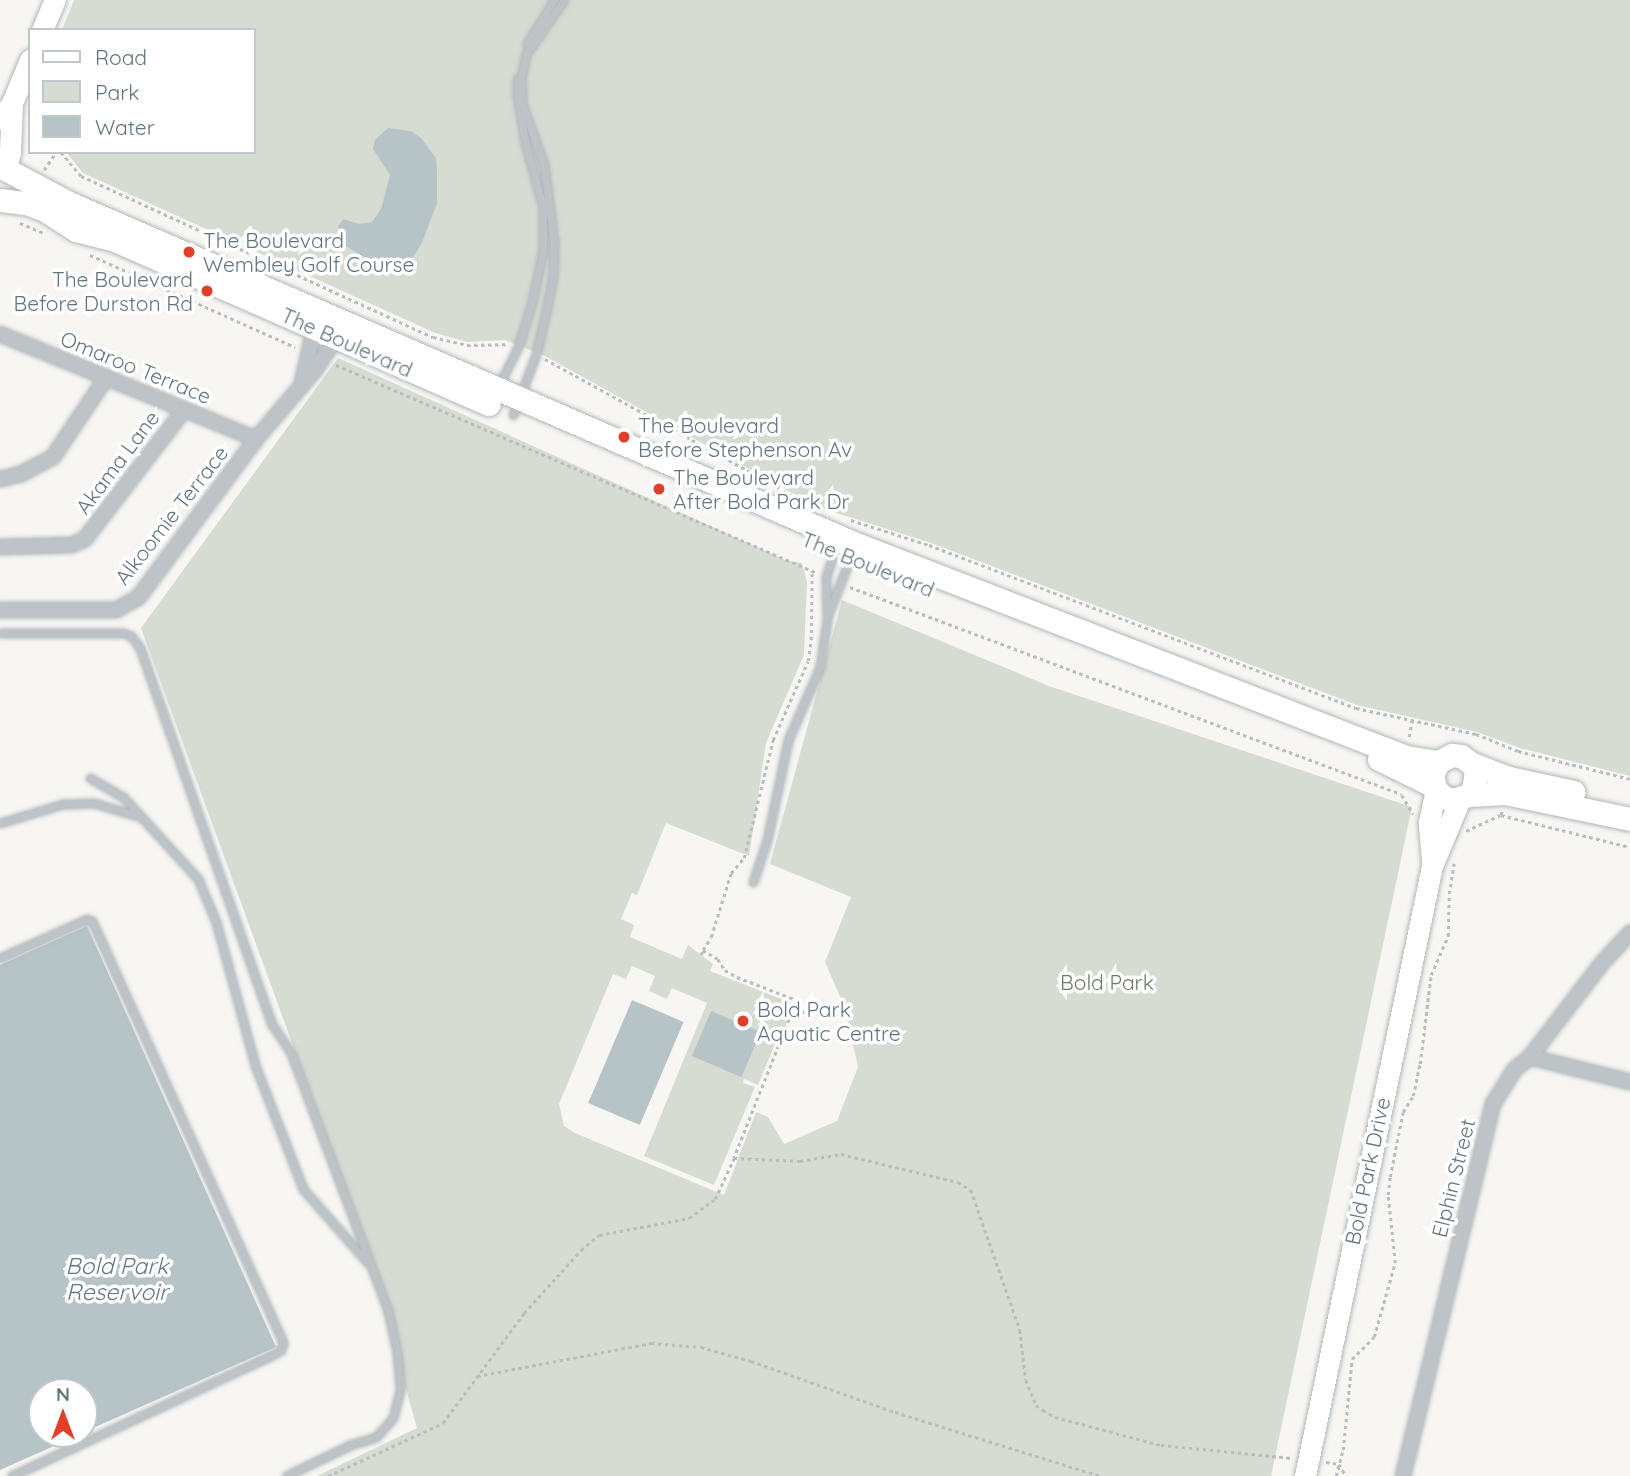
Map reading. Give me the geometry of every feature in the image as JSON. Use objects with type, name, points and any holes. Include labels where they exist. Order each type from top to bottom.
[{"type":"main road","points":[[0,194],[6,186],[4,165]]},
{"type":"main road","name":"The Boulevard","points":[[4,165],[57,197],[317,320],[516,407],[1372,755],[1435,788],[1443,797],[1505,793],[1630,820]]},
{"type":"main road","name":"The Boulevard","points":[[0,200],[35,206],[76,230],[115,240],[317,320]]},
{"type":"main road","name":"The Boulevard","points":[[844,541],[1406,757],[1438,762],[1452,755],[1509,778],[1630,806]]},
{"type":"main road","points":[[1435,788],[1432,776],[1438,762]]},
{"type":"main road","points":[[1464,797],[1476,779],[1472,764]]},
{"type":"street","points":[[43,28],[55,0]]},
{"type":"street","points":[[4,165],[10,152],[4,106],[28,64]]},
{"type":"street","points":[[317,320],[317,356]]},
{"type":"street","name":"Alkoomie Terrace","points":[[0,610],[116,610],[138,598],[256,439],[301,384],[317,356],[340,330]]},
{"type":"street","name":"Omaroo Terrace","points":[[0,334],[256,439]]},
{"type":"street","points":[[0,479],[21,474],[53,457],[106,377]]},
{"type":"street","name":"Akama Lane","points":[[0,547],[72,545],[85,539],[184,410]]},
{"type":"street","name":"Bold Park Drive","points":[[1432,866],[1429,822],[1435,788]]},
{"type":"street","name":"Bold Park Drive","points":[[1307,1467],[1372,1143],[1432,866],[1464,797]]},
{"type":"street","name":"Elphin Street","points":[[1404,1476],[1486,1124],[1501,1088],[1530,1057],[1603,961],[1630,933]]},
{"type":"street","points":[[1530,1057],[1630,1082]]},
{"type":"lane","points":[[493,397],[518,347],[532,302],[543,250],[543,207],[516,96],[521,57],[554,0]]},
{"type":"lane","points":[[516,407],[536,354],[553,275],[555,242],[544,165],[522,104],[521,78],[526,54],[564,0]]},
{"type":"lane","points":[[753,882],[764,850],[788,740],[820,667],[827,620],[826,577],[844,541]]},
{"type":"lane","points":[[827,620],[840,583],[844,541]]},
{"type":"lane","points":[[0,634],[124,633],[131,636],[140,648],[271,1023],[291,1053],[388,1311],[397,1352],[400,1390],[393,1418],[376,1437],[286,1476]]},
{"type":"lane","points":[[90,778],[124,797],[198,879],[216,922],[255,1065],[303,1189],[373,1269]]},
{"type":"lane","points":[[0,823],[64,804],[84,803],[94,803],[141,817]]},
{"type":"lane","points":[[0,958],[87,919],[92,921],[283,1343],[281,1350],[270,1356],[12,1476]]},
{"type":"path","points":[[63,154],[81,176],[433,337],[467,345],[505,344],[518,347]]},
{"type":"path","points":[[17,221],[54,238]]},
{"type":"path","points":[[79,249],[317,356],[826,577]]},
{"type":"path","points":[[536,354],[793,495]]},
{"type":"path","points":[[844,541],[929,545],[1356,708],[1476,734],[1518,751],[1630,779]]},
{"type":"path","points":[[701,955],[711,937],[731,873],[744,858],[773,740],[808,661],[812,571]]},
{"type":"path","points":[[840,583],[1401,794]]},
{"type":"path","points":[[1501,815],[1630,847]]},
{"type":"path","points":[[1336,1476],[1352,1359],[1374,1337],[1395,1263],[1388,1195],[1390,1177],[1403,1112],[1413,1096],[1420,1064],[1431,975],[1448,936],[1449,894],[1454,859]]},
{"type":"path","points":[[328,1476],[437,1428],[524,1313],[581,1250],[610,1231],[690,1218],[715,1199],[797,1003],[795,997],[737,977],[725,970],[718,959],[703,950]]},
{"type":"path","points":[[794,1009],[808,1014]]},
{"type":"path","points":[[734,1158],[800,1161],[841,1154],[855,1155],[958,1182],[971,1190],[1020,1330],[1026,1380],[1036,1405],[1055,1417],[1161,1445],[1307,1467],[1339,1464]]},
{"type":"path","points":[[475,1377],[651,1343],[701,1347],[751,1361],[895,1412],[1100,1476]]},
{"type":"path","points":[[1339,1464],[1346,1476]]},
{"type":"green space","points":[[74,0],[1630,0],[1630,776],[1520,748],[1477,732],[1357,705],[931,543],[818,507],[545,356],[505,340],[467,342],[435,333],[83,173],[68,154],[256,154],[256,28],[63,28]]},
{"type":"green space","name":"Bold Park","points":[[338,358],[788,561],[802,563],[807,582],[804,655],[766,743],[749,856],[666,823],[637,895],[632,893],[621,919],[634,925],[630,937],[682,959],[688,945],[713,964],[710,971],[794,1004],[780,1040],[777,1039],[758,1085],[744,1079],[743,1083],[755,1087],[714,1185],[644,1156],[707,1003],[672,988],[667,999],[649,991],[655,976],[632,966],[626,979],[613,974],[559,1104],[564,1126],[575,1133],[724,1195],[756,1112],[768,1117],[784,1144],[837,1121],[858,1067],[845,1008],[825,962],[851,897],[770,864],[842,600],[1049,686],[1412,807],[1271,1476],[317,1476],[417,1428],[363,1238],[141,628]]},
{"type":"water","points":[[388,128],[411,131],[421,138],[436,158],[437,203],[422,243],[414,256],[401,264],[388,266],[375,264],[344,245],[338,226],[343,219],[359,224],[372,222],[381,209],[390,175],[373,149],[375,140]]},
{"type":"water","name":"Bold Park Reservoir","points":[[87,926],[276,1347],[98,1426],[98,1378],[28,1378],[28,1448],[50,1448],[0,1470],[0,965]]},
{"type":"water","points":[[632,1000],[684,1022],[640,1125],[588,1103]]},
{"type":"water","points":[[711,1011],[761,1032],[742,1077],[692,1056]]},
{"type":"place","name":"The Boulevard Wembley Golf Course","points":[[189,252]]},
{"type":"place","name":"The Boulevard Before Durston Rd","points":[[207,291]]},
{"type":"place","name":"The Boulevard Before Stephenson Av","points":[[624,437]]},
{"type":"place","name":"The Boulevard After Bold Park Dr","points":[[659,489]]},
{"type":"place","name":"Bold Park Aquatic Centre","points":[[743,1021]]}]
